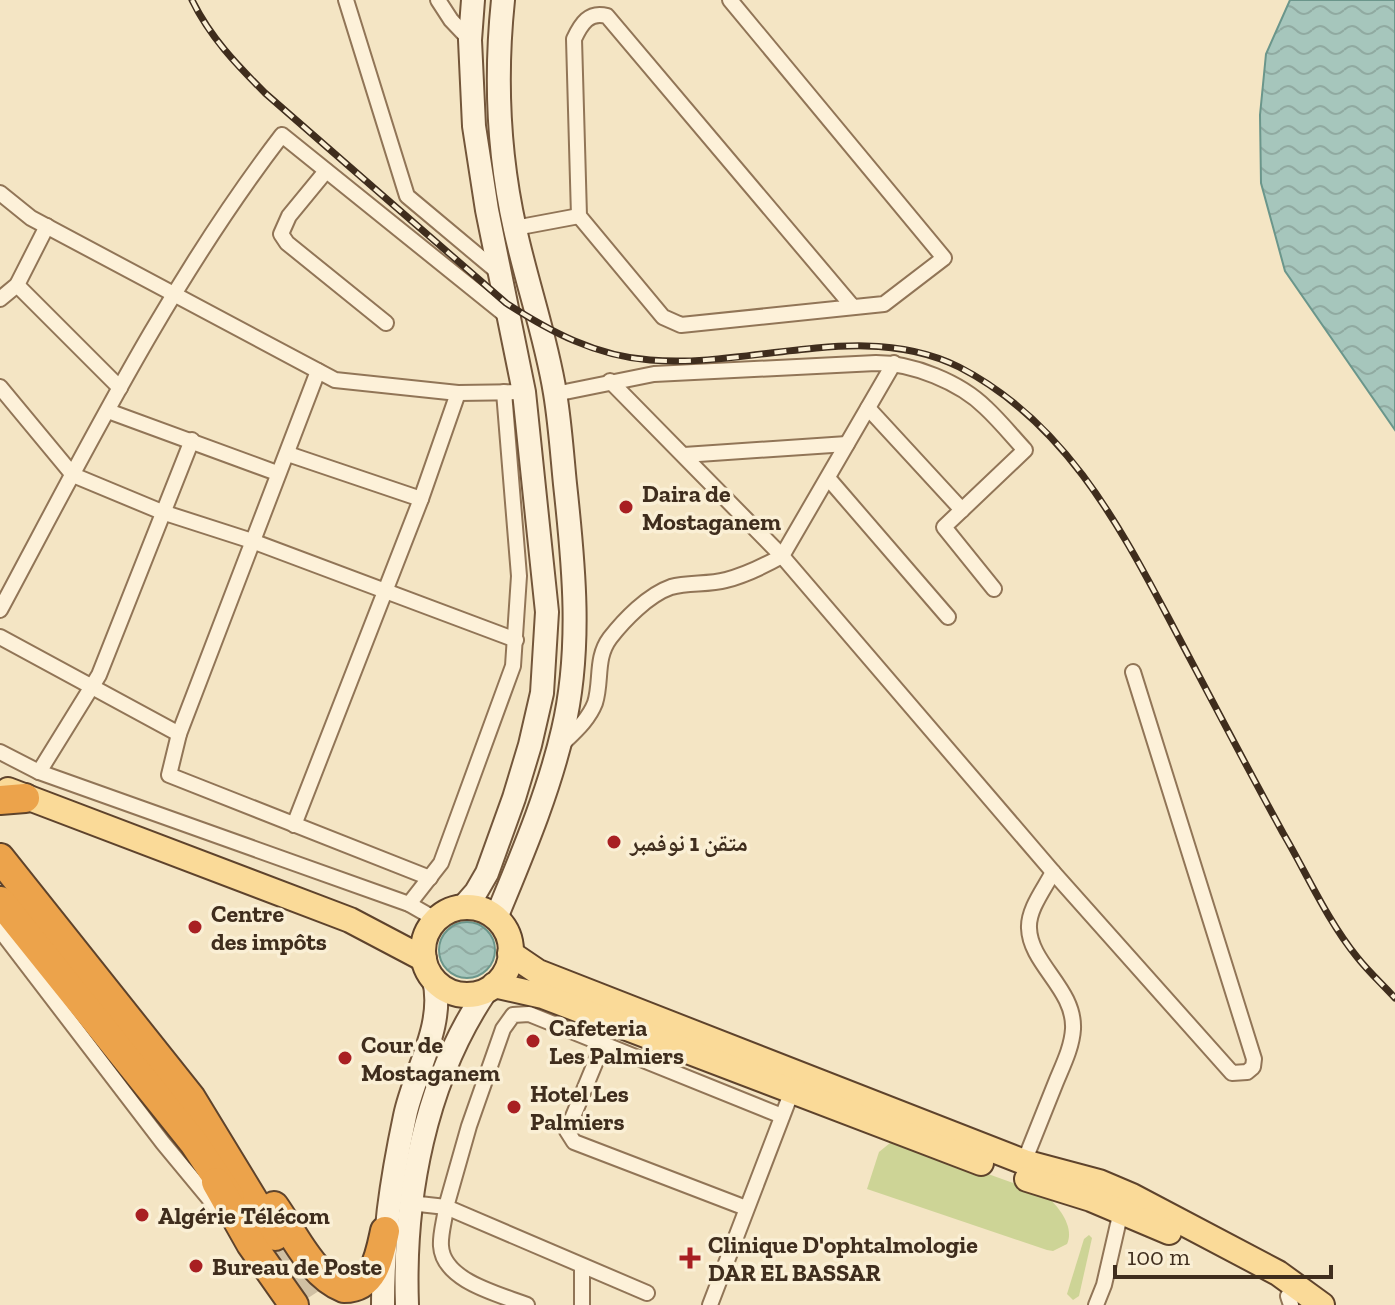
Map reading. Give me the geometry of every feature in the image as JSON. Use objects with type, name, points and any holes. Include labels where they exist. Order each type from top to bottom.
[{"type":"highway","points":[[0,858],[248,1168],[343,1305]]},
{"type":"highway","points":[[0,901],[194,1143],[265,1240]]},
{"type":"highway","points":[[191,1098],[265,1240],[294,1305]]},
{"type":"highway","points":[[325,1278],[344,1288],[362,1283],[375,1269],[385,1231]]},
{"type":"main road","points":[[462,908],[487,873],[514,798],[542,693],[547,612],[514,392],[509,318],[474,126],[470,40],[473,0]]},
{"type":"main road","points":[[496,918],[532,829],[558,747],[576,647],[570,529],[555,394],[515,228],[502,148],[498,111],[503,0]]},
{"type":"main road","points":[[6,795],[350,920],[400,929],[435,922]]},
{"type":"main road","points":[[383,1305],[385,1231],[406,1112],[437,1008],[426,935],[435,922],[453,910],[474,908],[496,918],[507,934],[508,965],[463,1025],[435,1096],[410,1203],[407,1305]]},
{"type":"main road","points":[[350,920],[429,970],[442,988],[464,995],[490,988],[543,996],[1017,1176],[1121,1211],[1234,1261],[1292,1302]]},
{"type":"main road","points":[[510,953],[538,972],[1024,1162],[1099,1182],[1132,1196],[1278,1273],[1322,1305]]},
{"type":"street","points":[[346,0],[407,196],[500,273]]},
{"type":"street","points":[[438,0],[470,40]]},
{"type":"street","points":[[730,0],[944,258],[884,304],[681,325],[663,317],[579,216],[574,39],[580,25],[598,14],[607,16],[853,307]]},
{"type":"street","points":[[0,610],[174,293],[236,195],[282,135],[509,318]]},
{"type":"street","points":[[326,171],[289,216],[281,234],[287,243],[386,323]]},
{"type":"street","points":[[0,193],[31,218],[335,380],[458,393],[514,392],[519,576],[516,640],[508,686],[441,863],[409,904]]},
{"type":"street","points":[[515,228],[579,216]]},
{"type":"street","points":[[0,299],[17,285],[47,226]]},
{"type":"street","points":[[17,285],[120,388]]},
{"type":"street","points":[[555,394],[654,374],[894,363],[960,388],[985,406],[1025,450],[944,527],[994,589]]},
{"type":"street","points":[[558,747],[583,723],[596,700],[602,650],[641,606],[671,587],[723,581],[782,556],[894,363]]},
{"type":"street","points":[[318,371],[179,734],[169,775],[430,878]]},
{"type":"street","points":[[610,381],[782,556],[1053,872],[1232,1073],[1247,1072],[1253,1067],[1254,1059],[1133,672]]},
{"type":"street","points":[[0,387],[73,475],[162,512],[252,541],[516,640]]},
{"type":"street","points":[[294,825],[421,499],[458,393]]},
{"type":"street","points":[[868,408],[962,510]]},
{"type":"street","points":[[108,411],[277,473]]},
{"type":"street","points":[[39,772],[99,675],[192,440]]},
{"type":"street","points":[[684,455],[847,444]]},
{"type":"street","points":[[288,454],[421,499]]},
{"type":"street","points":[[828,478],[948,617]]},
{"type":"street","points":[[0,637],[179,734]]},
{"type":"street","points":[[0,752],[39,772],[409,904],[435,922]]},
{"type":"street","points":[[1024,1162],[1068,1052],[1073,1030],[1072,1013],[1064,994],[1034,947],[1029,928],[1031,915],[1053,872]]},
{"type":"street","points":[[0,930],[163,1143],[265,1240]]},
{"type":"street","points":[[527,1305],[501,1300],[456,1275],[445,1261],[441,1246],[446,1207],[469,1126],[503,1029],[513,1015],[529,1014],[782,1116]]},
{"type":"street","points":[[603,1044],[567,1131],[574,1142],[746,1208]]},
{"type":"street","points":[[710,1305],[792,1091]]},
{"type":"street","points":[[410,1203],[446,1207],[647,1293]]},
{"type":"street","points":[[1096,1305],[1104,1285],[1121,1211]]},
{"type":"street","points":[[582,1267],[582,1305]]},
{"type":"green space","points":[[890,1143],[902,1143],[1044,1194],[1060,1210],[1067,1224],[1067,1244],[1053,1251],[1047,1250],[867,1189],[879,1152]]},
{"type":"green space","points":[[1089,1235],[1092,1238],[1079,1296],[1073,1300],[1067,1294],[1084,1239]]},
{"type":"water","points":[[1290,0],[1395,0],[1395,430],[1285,271],[1261,183],[1260,115],[1266,54]]},
{"type":"water","points":[[467,922],[487,930],[495,950],[487,970],[467,978],[447,970],[439,950],[447,930]]},
{"type":"tunnel","points":[[275,1236],[320,1305]]},
{"type":"railway","points":[[192,0],[215,38],[265,93],[506,303],[557,333],[593,348],[650,360],[688,361],[846,346],[885,347],[923,353],[959,367],[995,389],[1028,415],[1083,475],[1106,509],[1148,580],[1327,912],[1357,957],[1395,998]]},
{"type":"place","name":"Daira de Mostaganem","points":[[626,507]]},
{"type":"place","name":"متقن 1 نوفمبر","points":[[614,842]]},
{"type":"place","name":"Centre des impôts","points":[[195,927]]},
{"type":"place","name":"Cafeteria Les Palmiers","points":[[533,1041]]},
{"type":"place","name":"Cour de Mostaganem","points":[[345,1058]]},
{"type":"place","name":"Hotel Les Palmiers","points":[[514,1107]]},
{"type":"place","name":"Algérie Télécom","points":[[142,1215]]},
{"type":"place","name":"Clinique D'ophtalmologie DAR EL BASSAR","points":[[690,1258]]},
{"type":"place","name":"Bureau de Poste","points":[[196,1266]]}]
